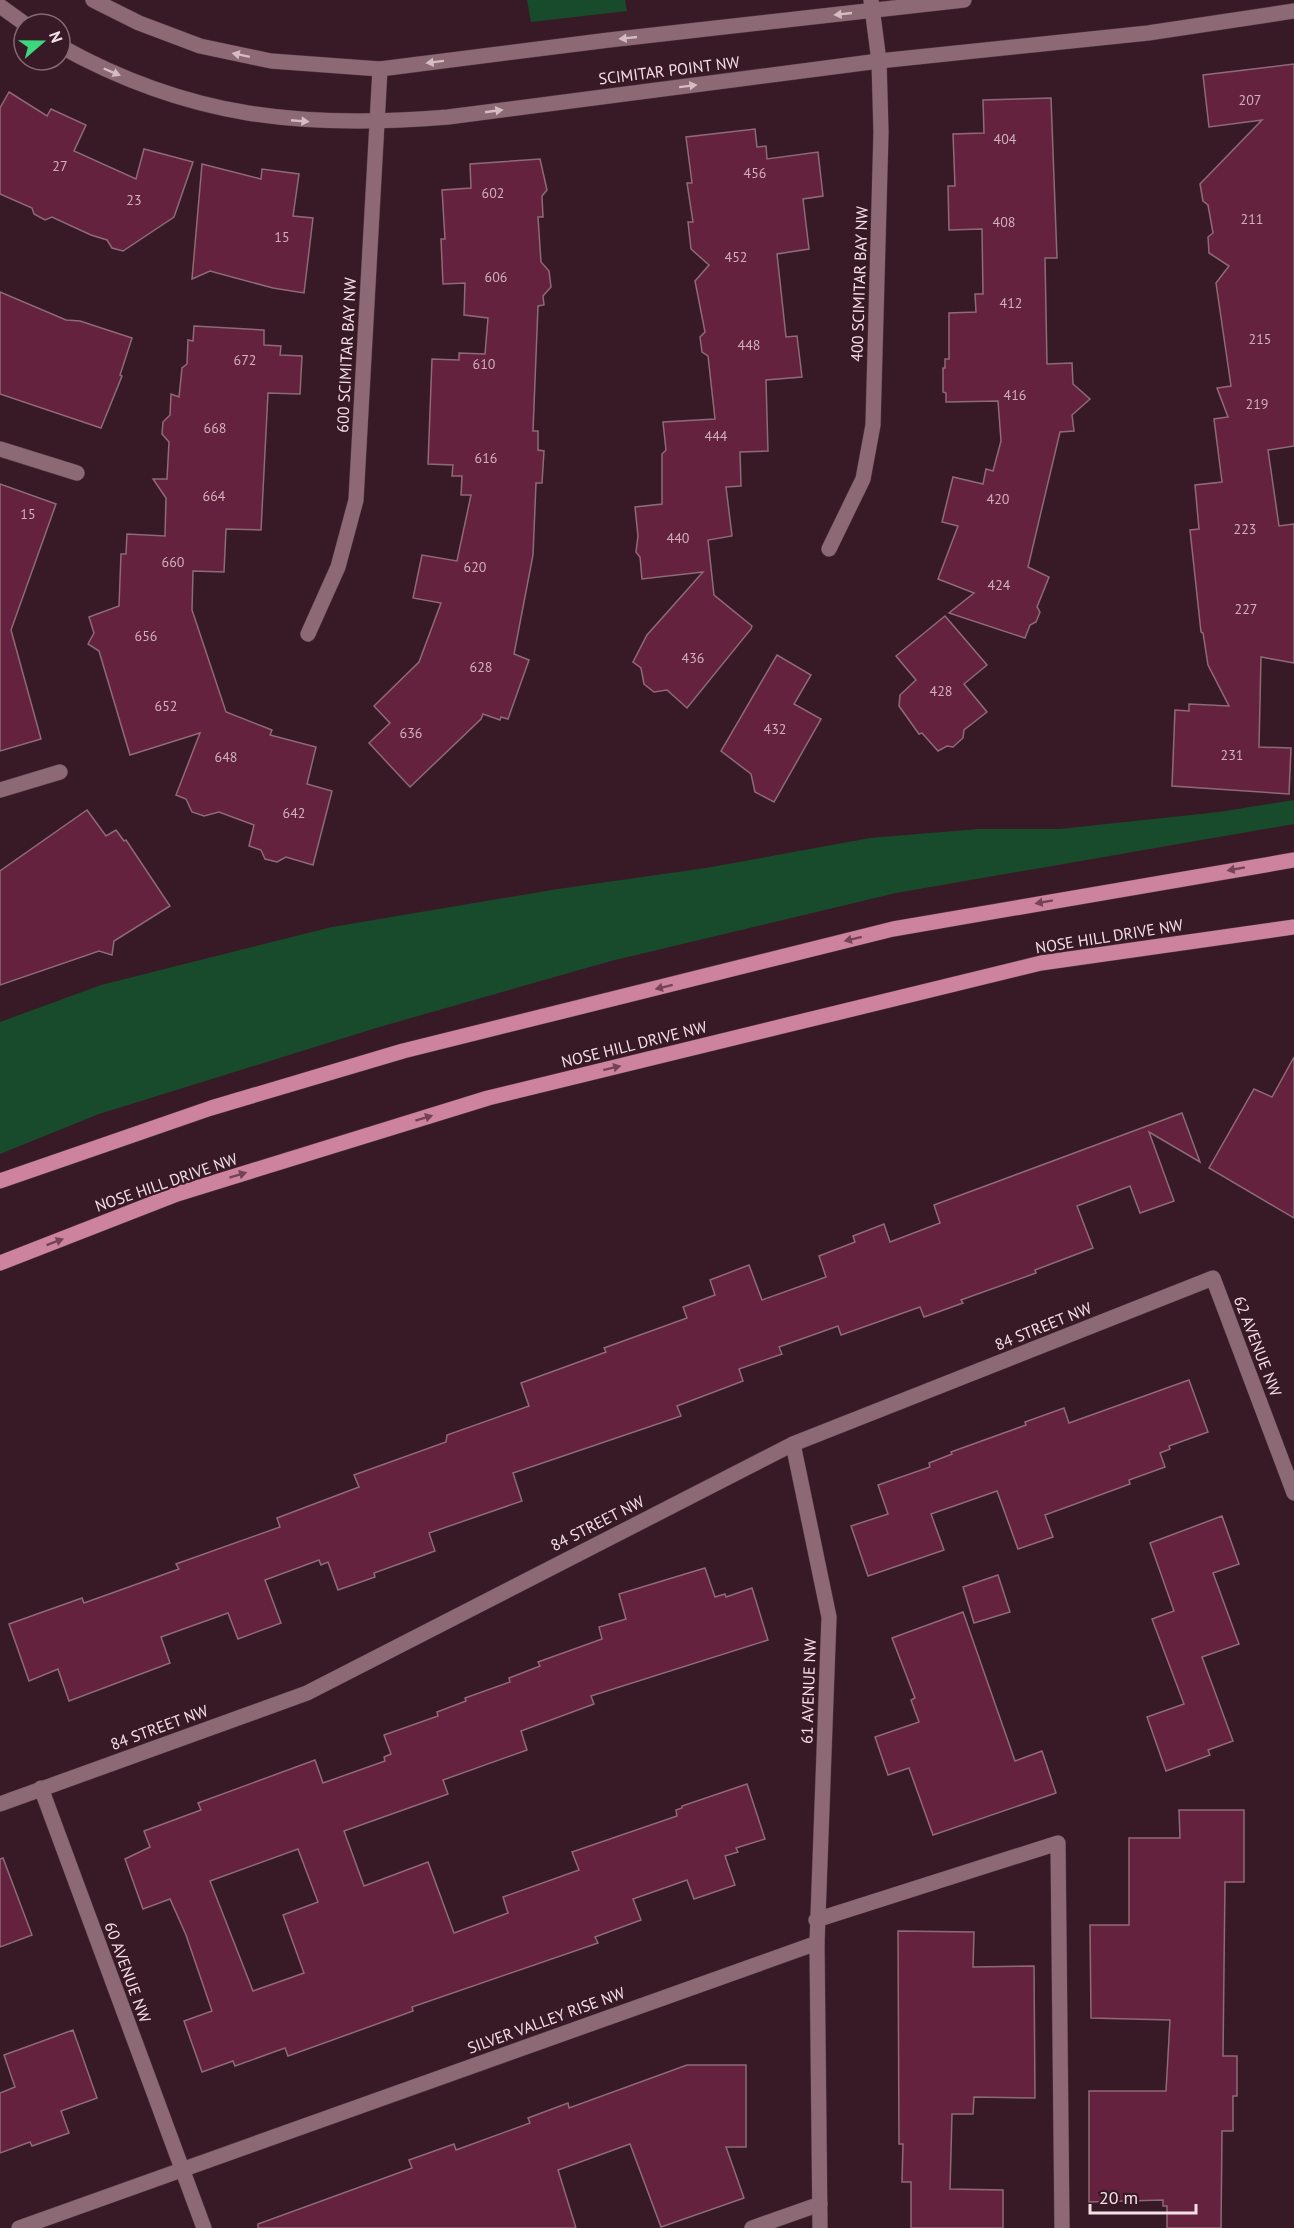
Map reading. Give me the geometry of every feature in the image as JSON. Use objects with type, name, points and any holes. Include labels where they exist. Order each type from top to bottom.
[{"type":"main road","points":[[0,1182],[211,1108],[403,1051],[893,929],[1294,860]]},
{"type":"main road","name":"NOSE HILL DRIVE NW","points":[[0,1263],[177,1194],[488,1098],[1041,963],[1294,927]]},
{"type":"street","points":[[0,6],[3,0]]},
{"type":"street","points":[[93,0],[140,23],[200,46],[271,61],[380,69],[872,5],[964,0]]},
{"type":"street","name":"400 SCIMITAR BAY NW","points":[[829,549],[863,479],[873,425],[881,132],[879,61],[872,5]]},
{"type":"street","name":"SCIMITAR POINT NW","points":[[72,53],[90,63],[141,84],[214,108],[288,120],[378,123],[448,117],[879,61],[1148,33],[1294,11]]},
{"type":"street","name":"600 SCIMITAR BAY NW","points":[[308,634],[338,567],[356,500],[380,69]]},
{"type":"street","points":[[0,449],[77,473]]},
{"type":"street","points":[[0,790],[60,772]]},
{"type":"street","name":"84 STREET NW","points":[[0,1804],[307,1693],[793,1444],[1213,1278]]},
{"type":"street","name":"62 AVENUE NW","points":[[1213,1278],[1294,1493]]},
{"type":"street","name":"61 AVENUE NW","points":[[793,1444],[829,1617],[816,1920],[817,1943]]},
{"type":"street","name":"60 AVENUE NW","points":[[41,1788],[204,2228]]},
{"type":"street","points":[[816,1920],[1058,1844],[1062,2228]]},
{"type":"street","points":[[817,1943],[820,2228]]},
{"type":"street","name":"SILVER VALLEY RISE NW","points":[[19,2228],[181,2168],[817,1943]]},
{"type":"street","points":[[752,2228],[820,2204]]},
{"type":"green space","points":[[527,0],[625,0],[627,11],[531,22]]},
{"type":"green space","points":[[1294,800],[1294,824],[896,893],[611,961],[376,1028],[99,1114],[0,1154],[0,1022],[101,985],[332,927],[558,889],[706,868],[870,838],[979,829],[1060,829],[1219,812]]},
{"type":"building","points":[[1294,64],[1294,446],[1268,450],[1279,526],[1294,524],[1294,663],[1261,657],[1259,747],[1291,748],[1289,794],[1172,786],[1175,710],[1189,711],[1189,704],[1229,706],[1208,665],[1201,632],[1190,530],[1199,529],[1195,485],[1222,482],[1214,419],[1228,417],[1217,388],[1231,386],[1216,283],[1229,266],[1209,253],[1208,237],[1213,233],[1208,205],[1203,201],[1200,184],[1262,120],[1209,127],[1203,75]]},
{"type":"building","points":[[9,92],[47,116],[51,109],[86,125],[74,151],[136,179],[144,149],[193,162],[174,217],[123,251],[112,248],[107,240],[52,217],[45,220],[34,214],[32,208],[0,194],[0,108]]},
{"type":"building","points":[[1051,98],[1057,258],[1045,258],[1047,364],[1072,363],[1073,384],[1090,399],[1072,415],[1074,431],[1060,432],[1028,567],[1049,577],[1037,607],[1040,612],[1036,622],[1030,625],[1025,638],[949,613],[974,593],[938,579],[958,526],[942,522],[953,477],[983,484],[986,469],[993,471],[1001,441],[998,401],[946,402],[946,393],[943,392],[943,368],[945,368],[945,359],[949,359],[949,313],[976,312],[975,294],[983,294],[982,229],[949,230],[948,186],[955,186],[953,134],[984,133],[983,100]]},
{"type":"building","points":[[755,129],[757,147],[766,146],[767,159],[818,152],[823,196],[803,199],[809,249],[777,254],[786,337],[797,336],[802,377],[766,380],[768,451],[740,452],[741,486],[726,487],[732,536],[708,540],[714,595],[752,626],[687,708],[667,690],[654,692],[644,684],[641,668],[633,662],[647,635],[703,572],[642,579],[640,557],[636,552],[638,536],[635,507],[662,504],[662,454],[666,450],[663,422],[715,419],[708,356],[702,352],[700,337],[705,332],[695,281],[709,265],[691,249],[688,222],[693,222],[687,183],[692,183],[686,137]]},
{"type":"building","points":[[540,159],[547,190],[542,196],[543,217],[538,217],[541,262],[549,271],[551,287],[543,296],[544,305],[538,306],[533,431],[538,431],[538,450],[544,451],[542,483],[536,483],[533,555],[514,654],[529,660],[508,719],[501,717],[500,720],[483,714],[481,719],[410,787],[369,743],[390,723],[374,706],[419,662],[441,603],[413,598],[422,555],[457,561],[471,495],[461,495],[462,476],[452,476],[453,465],[428,464],[432,359],[459,360],[459,353],[485,354],[488,318],[464,315],[465,283],[443,284],[441,239],[445,239],[442,190],[471,188],[470,164]]},
{"type":"building","points":[[202,164],[261,179],[262,169],[299,174],[293,216],[313,218],[304,293],[273,288],[210,271],[192,279]]},
{"type":"building","points":[[0,292],[66,320],[80,321],[132,338],[120,375],[122,376],[101,428],[0,394]]},
{"type":"building","points":[[194,326],[264,330],[264,345],[281,346],[280,355],[302,356],[300,394],[268,393],[261,530],[226,529],[224,572],[193,571],[192,610],[226,712],[272,730],[270,735],[316,747],[307,784],[332,791],[313,865],[286,857],[277,862],[265,859],[261,850],[249,846],[254,825],[219,812],[204,816],[192,812],[186,799],[176,795],[200,733],[130,755],[99,651],[88,644],[94,633],[89,617],[119,606],[121,554],[126,554],[127,534],[165,536],[166,498],[153,479],[167,479],[169,442],[162,434],[163,422],[170,415],[171,394],[179,397],[182,368],[187,364],[188,340],[193,341]]},
{"type":"building","points":[[0,484],[56,504],[11,630],[41,739],[0,751]]},
{"type":"building","points":[[945,616],[987,665],[964,684],[987,712],[964,730],[963,738],[953,747],[947,746],[938,751],[922,733],[919,734],[899,706],[900,695],[916,680],[896,656]]},
{"type":"building","points":[[777,655],[811,675],[794,704],[821,719],[774,802],[755,792],[751,774],[721,751]]},
{"type":"building","points":[[87,810],[106,836],[116,830],[124,841],[126,840],[170,906],[114,941],[112,955],[99,951],[0,985],[0,871]]},
{"type":"building","points":[[1294,1057],[1294,1218],[1209,1168],[1254,1089],[1272,1097]]},
{"type":"building","points":[[1182,1113],[1200,1162],[1149,1132],[1174,1201],[1140,1213],[1130,1186],[1077,1206],[1093,1248],[924,1317],[920,1307],[841,1335],[838,1326],[779,1347],[782,1354],[739,1369],[743,1381],[677,1406],[681,1416],[513,1473],[522,1501],[429,1533],[435,1551],[374,1573],[375,1577],[338,1590],[328,1562],[321,1565],[319,1560],[265,1580],[281,1623],[238,1639],[228,1613],[161,1637],[170,1663],[69,1701],[58,1669],[29,1681],[9,1624],[82,1598],[84,1603],[179,1569],[176,1564],[280,1527],[277,1518],[359,1487],[354,1475],[446,1442],[447,1435],[529,1406],[521,1383],[606,1352],[604,1348],[687,1318],[683,1307],[715,1295],[710,1280],[749,1265],[762,1300],[826,1277],[819,1256],[855,1242],[853,1236],[884,1224],[890,1242],[940,1223],[934,1205]]},
{"type":"building","points":[[1189,1380],[1208,1432],[1169,1446],[1170,1449],[1160,1453],[1165,1467],[1129,1480],[1130,1484],[1045,1515],[1053,1537],[1018,1549],[997,1491],[931,1514],[944,1550],[868,1576],[851,1526],[888,1514],[878,1485],[930,1467],[929,1463],[952,1454],[951,1452],[1026,1425],[1025,1422],[1064,1408],[1069,1423]]},
{"type":"building","points":[[1222,1516],[1239,1564],[1213,1573],[1239,1644],[1202,1657],[1233,1741],[1208,1750],[1210,1755],[1166,1771],[1147,1717],[1184,1704],[1152,1619],[1174,1611],[1150,1543]]},
{"type":"building","points":[[705,1568],[715,1597],[725,1594],[726,1597],[752,1588],[768,1640],[591,1696],[594,1704],[521,1731],[527,1750],[443,1780],[448,1794],[344,1831],[364,1886],[428,1862],[454,1933],[508,1913],[503,1897],[579,1870],[572,1852],[677,1816],[676,1810],[682,1806],[747,1784],[765,1839],[736,1848],[738,1852],[725,1856],[735,1885],[694,1899],[687,1880],[633,1899],[641,1920],[595,1937],[598,1943],[412,2007],[413,2011],[288,2056],[285,2048],[235,2066],[233,2061],[202,2072],[184,2021],[212,2011],[186,1935],[170,1899],[143,1909],[125,1859],[150,1847],[144,1831],[201,1810],[198,1803],[315,1760],[323,1783],[385,1761],[384,1757],[391,1754],[384,1735],[438,1716],[437,1712],[466,1701],[465,1698],[510,1682],[509,1678],[540,1666],[538,1662],[602,1639],[599,1627],[626,1619],[619,1594]],"holes":[[[298,1849],[318,1902],[283,1915],[304,1973],[253,1991],[210,1881]]]},
{"type":"building","points":[[998,1575],[1010,1612],[974,1623],[963,1587]]},
{"type":"building","points":[[963,1612],[1015,1761],[1042,1751],[1056,1793],[933,1835],[909,1768],[888,1775],[875,1737],[919,1722],[911,1700],[915,1698],[892,1638]]},
{"type":"building","points":[[1179,1810],[1244,1810],[1244,1882],[1225,1882],[1223,2056],[1237,2056],[1237,2096],[1233,2096],[1233,2131],[1222,2131],[1221,2228],[1167,2228],[1167,2206],[1163,2206],[1163,2200],[1089,2202],[1089,2091],[1166,2091],[1170,2020],[1091,2018],[1090,1925],[1129,1925],[1129,1838],[1180,1838]]},
{"type":"building","points":[[3,1858],[32,1935],[0,1947],[0,1859]]},
{"type":"building","points":[[898,1931],[974,1932],[973,1967],[1034,1966],[1035,2098],[974,2097],[973,2114],[952,2114],[950,2189],[1003,2190],[1003,2228],[911,2228],[911,2182],[902,2182],[903,2144],[899,2144]]},
{"type":"building","points":[[73,2030],[97,2098],[61,2111],[69,2133],[32,2146],[30,2142],[0,2153],[0,2093],[15,2087],[4,2055]]},
{"type":"building","points":[[687,2065],[746,2065],[746,2147],[726,2147],[744,2198],[661,2227],[630,2144],[558,2170],[576,2228],[258,2228],[258,2224],[412,2168],[409,2160],[454,2144],[456,2150],[530,2123],[528,2118],[568,2103],[569,2108]]}]
